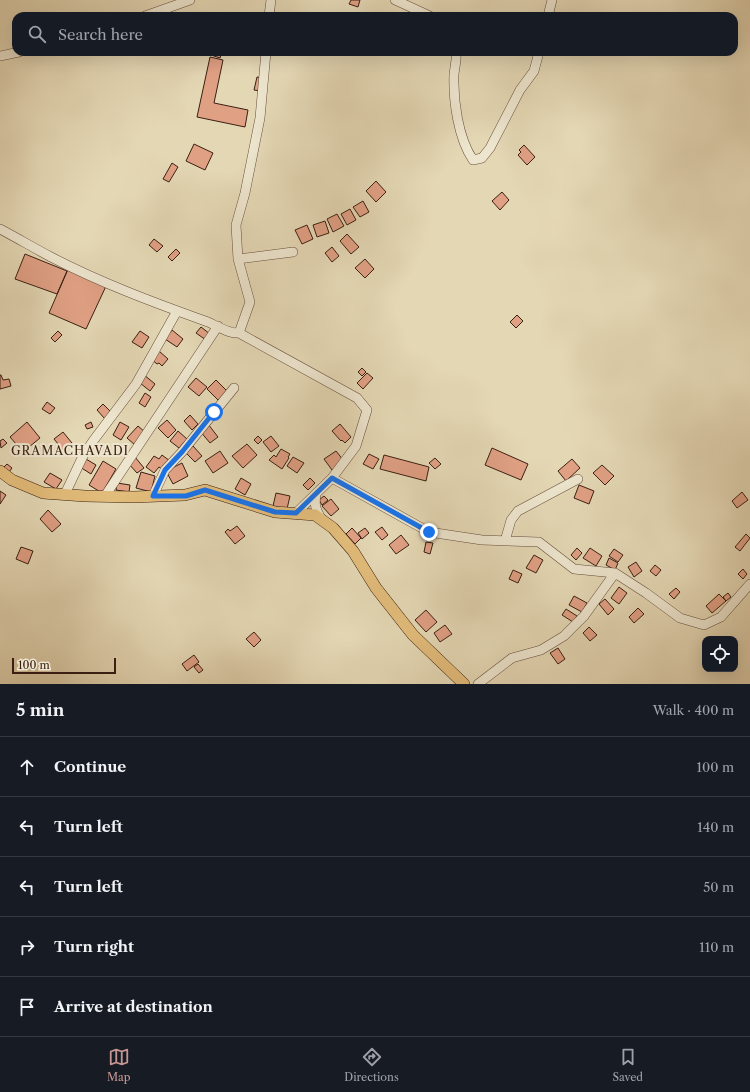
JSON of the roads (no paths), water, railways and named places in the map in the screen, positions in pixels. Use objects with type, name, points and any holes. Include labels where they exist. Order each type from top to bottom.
[{"type":"main road","points":[[0,471],[12,480],[43,493],[105,496],[186,496],[205,490],[275,512],[315,515],[333,528],[353,551],[376,588],[413,635],[464,684]]},
{"type":"street","points":[[156,12],[190,0]]},
{"type":"street","points":[[270,12],[271,0]]},
{"type":"street","points":[[395,0],[421,12]]},
{"type":"street","points":[[549,12],[552,0]]},
{"type":"street","points":[[0,56],[12,53]]},
{"type":"street","points":[[239,333],[250,302],[238,259],[236,225],[245,193],[260,118],[266,56]]},
{"type":"street","points":[[456,56],[454,75],[456,117],[469,154],[473,160],[482,158],[490,148],[520,90],[534,71],[538,56]]},
{"type":"street","points":[[0,229],[51,257],[115,286],[218,326],[234,334],[239,333],[357,398],[367,410],[356,446],[332,478],[296,513]]},
{"type":"street","points":[[238,259],[293,252]]},
{"type":"street","points":[[65,494],[83,456],[136,384],[177,311]]},
{"type":"street","points":[[105,496],[218,326]]},
{"type":"street","points":[[153,496],[165,470],[182,452],[234,388]]},
{"type":"street","points":[[332,478],[429,532],[482,540],[539,542],[574,569],[615,573],[646,593],[680,618],[704,625],[721,617],[750,584]]},
{"type":"street","points":[[505,541],[511,520],[518,511],[578,479]]},
{"type":"street","points":[[316,494],[314,502],[315,508],[322,520]]},
{"type":"street","points":[[478,684],[512,658],[541,650],[564,636],[584,616],[615,573]]},
{"type":"district","name":"GRAMACHAVADI","points":[[70,450]]}]
